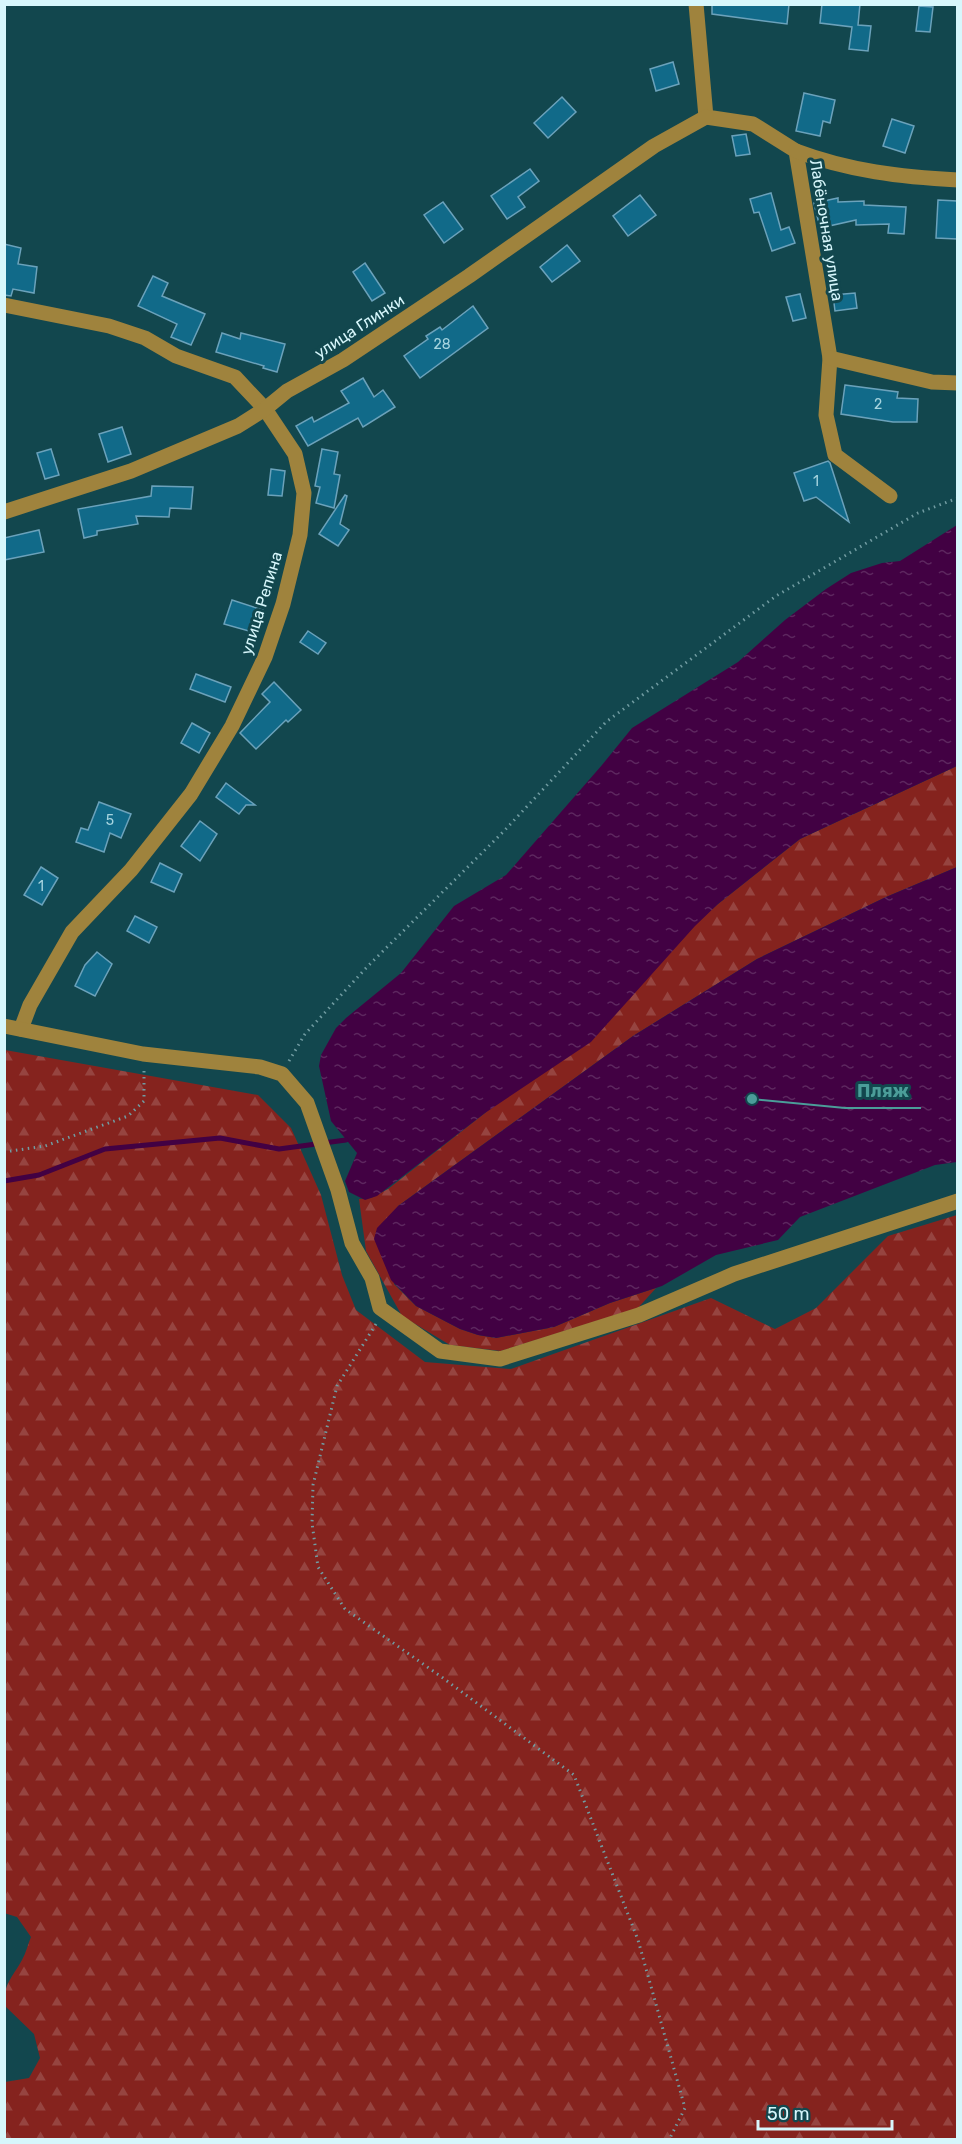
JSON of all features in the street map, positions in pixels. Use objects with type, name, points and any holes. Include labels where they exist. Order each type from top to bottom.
[{"type":"street","points":[[696,4],[706,117]]},
{"type":"street","name":"Лабёночная улица","points":[[706,117],[753,124],[796,151],[830,358],[826,415],[836,455],[890,496]]},
{"type":"street","name":"улица Глинки","points":[[4,512],[131,471],[238,426],[265,409],[287,391],[343,360],[469,276],[654,146],[706,117]]},
{"type":"street","points":[[796,151],[828,164],[906,178],[957,180]]},
{"type":"street","name":"улица Репина","points":[[4,305],[109,326],[145,338],[176,356],[236,377],[265,409],[295,454],[304,492],[300,535],[283,604],[265,657],[232,726],[191,794],[131,870],[72,932],[30,1005],[21,1029]]},
{"type":"street","points":[[830,358],[932,382],[957,383]]},
{"type":"street","points":[[4,1026],[143,1054],[260,1067],[282,1074],[307,1103],[338,1190],[352,1243],[372,1278],[380,1308],[440,1351],[500,1359],[639,1315],[734,1274],[957,1201]]},
{"type":"path","points":[[282,1074],[305,1034],[367,967],[504,831],[606,722],[776,596],[918,513],[957,498]]},
{"type":"path","points":[[4,1152],[45,1146],[128,1116],[144,1101],[143,1054]]},
{"type":"path","points":[[380,1308],[376,1323],[337,1386],[313,1485],[312,1523],[318,1567],[345,1609],[574,1775],[638,1940],[685,2108],[669,2139]]},
{"type":"green space","points":[[957,766],[957,867],[886,897],[757,959],[633,1036],[398,1206],[394,1284],[416,1306],[460,1329],[496,1338],[554,1327],[610,1303],[656,1288],[638,1308],[501,1351],[450,1345],[402,1316],[366,1251],[359,1199],[371,1198],[388,1189],[485,1113],[718,904],[800,839]]},
{"type":"green space","points":[[5,1050],[258,1095],[291,1128],[321,1195],[342,1275],[356,1310],[425,1362],[511,1369],[711,1298],[775,1329],[816,1308],[888,1236],[957,1215],[957,2139],[5,2139],[5,2082],[29,2078],[40,2058],[34,2034],[4,2005],[7,1986],[31,1937],[17,1917],[4,1913]]},
{"type":"water","points":[[957,525],[957,766],[800,839],[718,904],[695,926],[591,1042],[485,1113],[377,1196],[365,1200],[349,1192],[345,1181],[357,1153],[331,1121],[319,1066],[321,1055],[336,1028],[401,973],[454,906],[506,875],[632,728],[738,662],[785,620],[851,573],[882,563],[900,561]]},
{"type":"water","points":[[957,867],[957,1162],[935,1165],[800,1217],[778,1240],[716,1255],[662,1286],[610,1303],[554,1327],[496,1338],[478,1335],[460,1329],[416,1306],[391,1280],[374,1239],[377,1228],[398,1206],[633,1036],[757,959],[886,897]]},
{"type":"building","points":[[712,4],[789,4],[787,24],[712,14]]},
{"type":"building","points":[[822,4],[860,4],[858,25],[871,26],[868,51],[849,49],[852,27],[820,23]]},
{"type":"building","points":[[919,6],[933,7],[930,32],[916,31]]},
{"type":"building","points":[[673,62],[679,84],[656,91],[650,69]]},
{"type":"building","points":[[804,93],[835,100],[830,123],[823,121],[820,136],[796,131]]},
{"type":"building","points":[[562,97],[576,112],[548,138],[534,123]]},
{"type":"building","points":[[892,119],[914,126],[905,153],[883,146]]},
{"type":"building","points":[[746,134],[750,154],[736,156],[732,136]]},
{"type":"building","points":[[530,169],[539,181],[518,197],[525,207],[507,219],[491,196]]},
{"type":"building","points":[[771,193],[781,230],[789,227],[795,243],[772,251],[759,212],[754,213],[750,199]]},
{"type":"building","points":[[640,195],[656,215],[628,236],[613,216]]},
{"type":"building","points":[[838,198],[838,202],[864,201],[864,205],[906,207],[904,234],[888,233],[889,224],[856,225],[856,220],[820,228],[814,203]]},
{"type":"building","points":[[938,200],[957,201],[957,239],[936,238]]},
{"type":"building","points":[[443,202],[463,229],[444,243],[424,215]]},
{"type":"building","points":[[4,244],[21,248],[18,264],[37,267],[34,293],[13,289],[11,296],[4,295]]},
{"type":"building","points":[[567,245],[580,261],[552,282],[540,267]]},
{"type":"building","points":[[365,263],[385,293],[372,301],[353,272]]},
{"type":"building","points":[[153,276],[168,283],[162,296],[205,314],[191,345],[171,337],[177,324],[138,306]]},
{"type":"building","points":[[855,293],[857,308],[835,311],[833,295]]},
{"type":"building","points":[[800,294],[806,318],[793,321],[786,297]]},
{"type":"building","points":[[473,306],[488,328],[420,378],[404,356],[428,339],[426,336],[440,327],[442,330]]},
{"type":"building","points":[[222,333],[240,339],[241,333],[285,344],[277,372],[216,352]]},
{"type":"building","points":[[363,378],[374,397],[383,390],[395,407],[363,427],[358,418],[308,446],[296,426],[312,417],[314,422],[349,403],[341,391]]},
{"type":"building","points":[[845,385],[898,392],[897,398],[918,399],[917,422],[893,422],[841,414]]},
{"type":"building","points":[[122,427],[131,454],[108,462],[99,434]]},
{"type":"building","points":[[51,449],[59,475],[45,479],[37,453]]},
{"type":"building","points":[[322,449],[338,452],[334,474],[340,475],[334,508],[316,503],[320,487],[315,486]]},
{"type":"building","points":[[828,461],[849,522],[816,497],[804,501],[794,473]]},
{"type":"building","points":[[271,469],[285,471],[282,496],[268,495]]},
{"type":"building","points":[[152,486],[193,487],[191,509],[170,508],[169,517],[136,516],[138,524],[97,531],[97,535],[84,538],[78,509],[151,496]]},
{"type":"building","points":[[345,495],[347,496],[340,524],[349,530],[338,546],[319,534]]},
{"type":"building","points":[[39,530],[44,552],[4,560],[4,538]]},
{"type":"building","points":[[232,600],[263,610],[256,633],[224,624]]},
{"type":"building","points":[[308,631],[326,643],[318,654],[300,642]]},
{"type":"building","points":[[196,674],[231,687],[225,702],[190,689]]},
{"type":"building","points":[[274,682],[301,710],[288,722],[286,720],[256,749],[240,733],[270,702],[262,694]]},
{"type":"building","points":[[192,723],[210,733],[199,753],[181,743]]},
{"type":"building","points":[[226,783],[255,805],[246,805],[239,814],[216,797]]},
{"type":"building","points":[[99,802],[131,814],[121,838],[110,833],[104,852],[76,842],[81,828],[88,830]]},
{"type":"building","points":[[200,821],[217,834],[200,861],[181,846]]},
{"type":"building","points":[[160,863],[182,874],[174,892],[151,882]]},
{"type":"building","points":[[41,867],[58,878],[42,905],[24,895]]},
{"type":"building","points":[[135,916],[157,927],[149,943],[127,931]]},
{"type":"building","points":[[97,952],[112,964],[95,996],[75,986],[85,965]]},
{"type":"waterway","points":[[4,1181],[39,1175],[105,1149],[220,1138],[279,1149],[346,1140]]},
{"type":"place","name":"Пляж","points":[[752,1099]]}]
